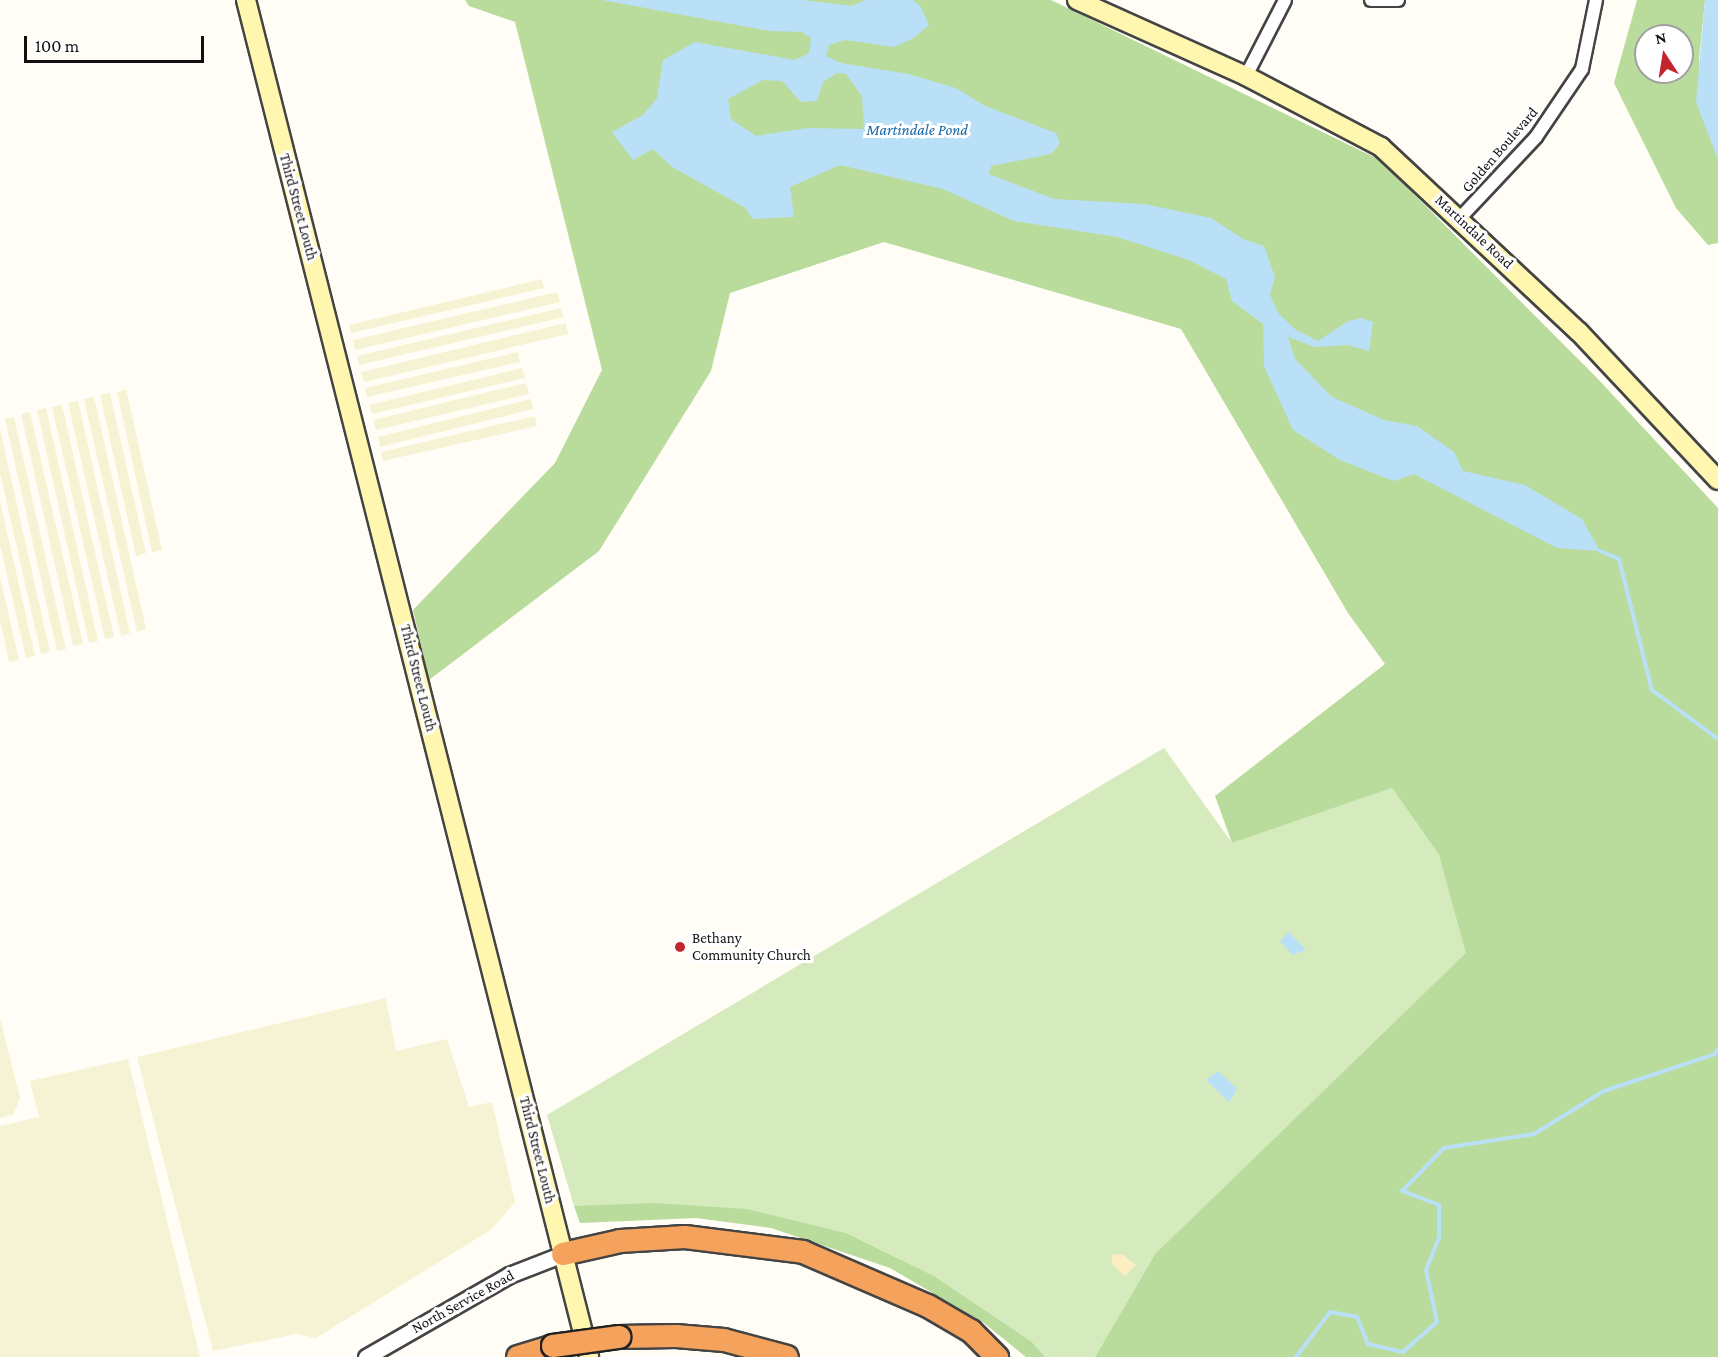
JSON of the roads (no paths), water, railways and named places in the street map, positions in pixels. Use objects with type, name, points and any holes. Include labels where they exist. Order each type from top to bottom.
[{"type":"highway","points":[[563,1254],[620,1240],[685,1237],[803,1252],[928,1306],[971,1331],[997,1357]]},
{"type":"highway","points":[[518,1357],[553,1347],[619,1337],[676,1336],[724,1340],[787,1357]]},
{"type":"main road","name":"Third Street Louth","points":[[246,0],[589,1357]]},
{"type":"main road","name":"Martindale Road","points":[[1077,0],[1246,76],[1381,147],[1460,218],[1579,332],[1718,480]]},
{"type":"street","points":[[1246,76],[1285,0]]},
{"type":"street","points":[[1371,0],[1398,0]]},
{"type":"street","name":"Golden Boulevard","points":[[1460,218],[1536,137],[1582,69],[1596,0]]},
{"type":"street","name":"North Service Road","points":[[366,1357],[509,1275],[563,1254]]},
{"type":"water","name":"Martindale Pond","points":[[602,0],[803,0],[852,6],[865,0],[913,0],[920,6],[929,25],[912,39],[894,47],[845,40],[829,45],[826,56],[841,63],[908,74],[956,88],[985,106],[1056,133],[1060,144],[1051,154],[991,166],[989,174],[1054,199],[1144,204],[1211,218],[1243,239],[1264,246],[1275,277],[1270,295],[1279,314],[1296,330],[1318,341],[1348,321],[1362,318],[1373,322],[1369,351],[1348,345],[1315,347],[1288,337],[1295,359],[1332,397],[1384,420],[1417,426],[1454,452],[1463,471],[1525,485],[1582,519],[1600,551],[1557,548],[1414,474],[1394,481],[1340,460],[1293,430],[1264,366],[1263,324],[1232,301],[1226,279],[1189,260],[1117,237],[1014,221],[943,189],[840,165],[790,187],[794,217],[753,219],[744,207],[672,167],[653,149],[633,160],[612,132],[643,115],[657,98],[663,60],[695,42],[795,60],[809,53],[811,38],[802,32],[770,31]],"holes":[[[837,73],[846,74],[862,96],[864,129],[807,128],[756,136],[731,119],[728,99],[763,80],[782,81],[801,102],[817,101],[823,82]]]},
{"type":"water","points":[[1705,0],[1718,0],[1718,160],[1696,102]]},
{"type":"water","points":[[1289,932],[1306,950],[1292,955],[1280,941]]},
{"type":"water","points":[[1218,1071],[1237,1089],[1229,1102],[1206,1080]]},
{"type":"waterway","points":[[1600,551],[1619,559],[1652,690],[1718,739]]},
{"type":"waterway","points":[[1296,1357],[1330,1312],[1357,1317],[1368,1344],[1403,1352],[1437,1322],[1426,1270],[1439,1238],[1439,1205],[1402,1191],[1444,1148],[1534,1134],[1604,1091],[1715,1054],[1718,1049]]},
{"type":"place","name":"Bethany Community Church","points":[[680,947]]}]
